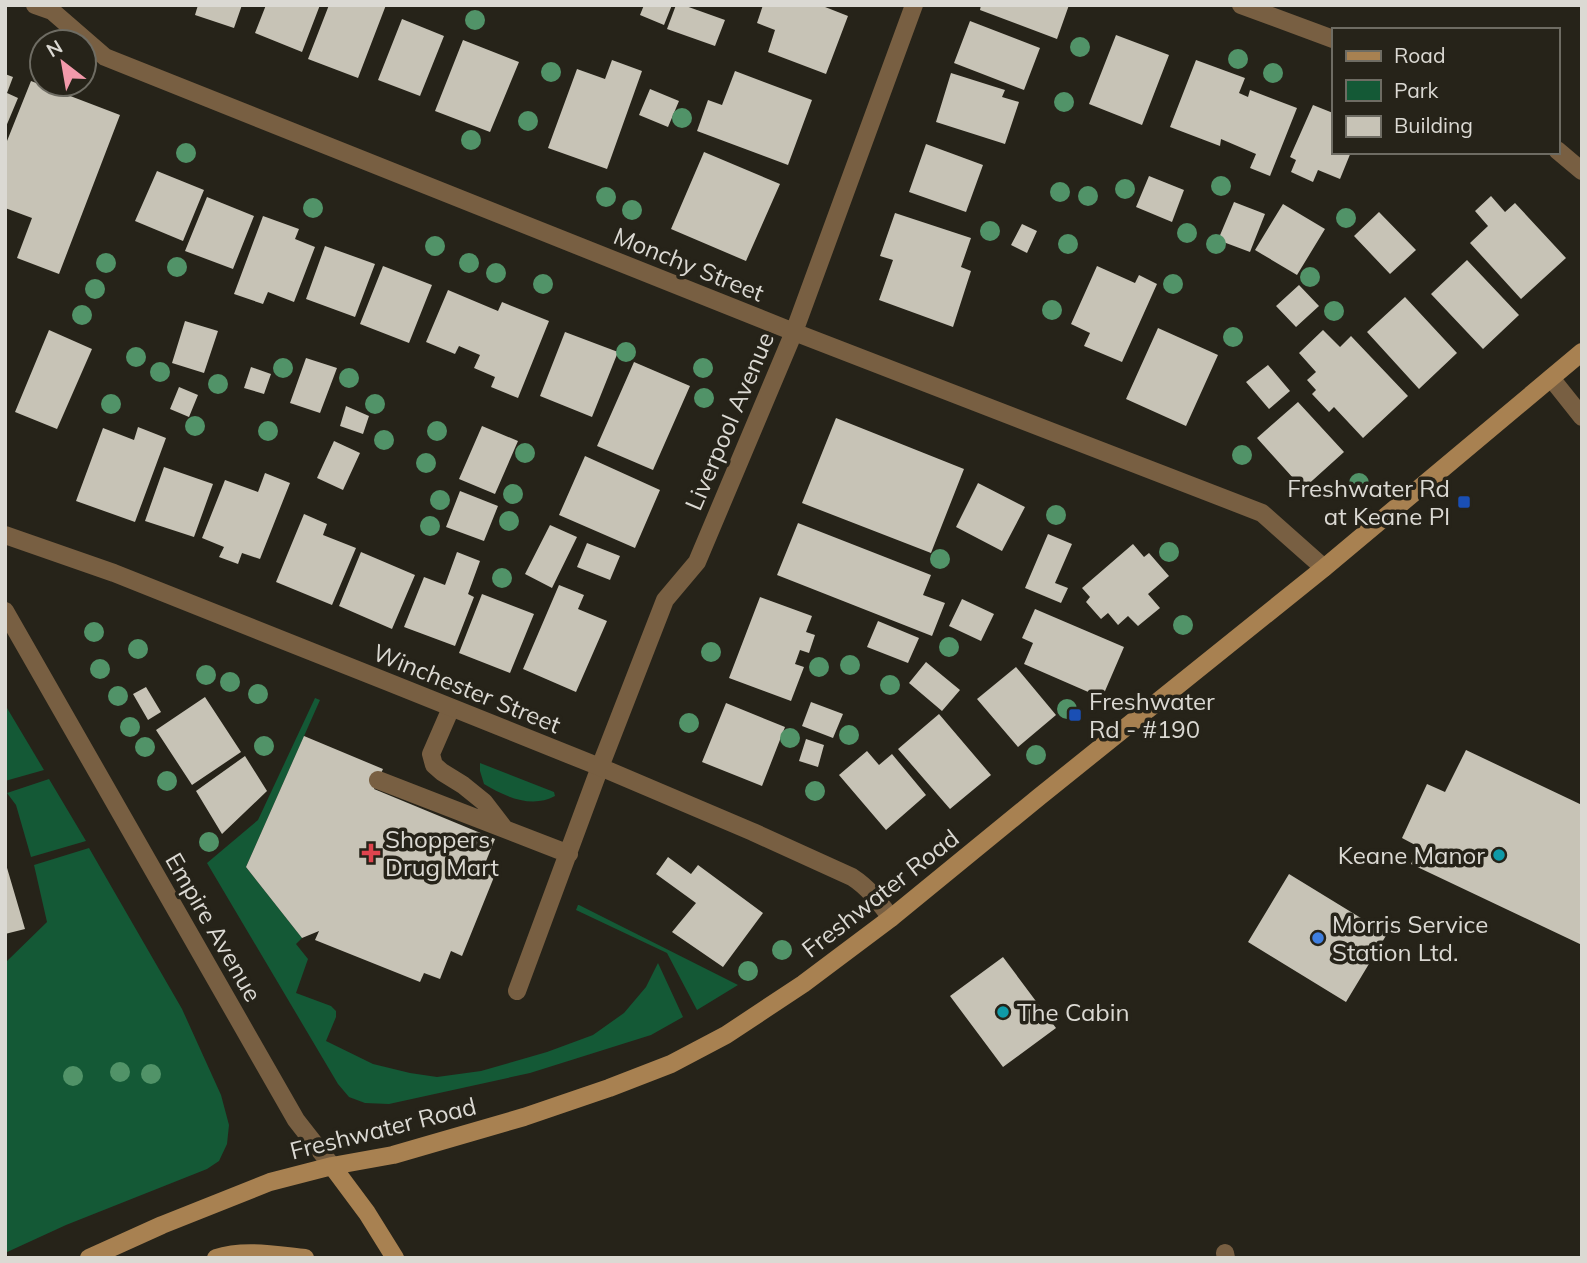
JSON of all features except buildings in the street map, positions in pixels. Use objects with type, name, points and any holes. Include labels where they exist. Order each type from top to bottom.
[{"type":"main road","name":"Freshwater Road","points":[[89,1258],[162,1225],[270,1182],[332,1166],[393,1155],[524,1117],[671,1064],[726,1035],[842,956],[891,918],[1324,568],[1582,352]]},
{"type":"main road","name":"Empire Avenue","points":[[332,1166],[367,1213],[395,1258]]},
{"type":"main road","points":[[216,1258],[230,1253],[305,1258]]},
{"type":"street","name":"Monchy Street","points":[[35,5],[52,12],[105,57],[793,332],[1262,513],[1324,568]]},
{"type":"street","name":"Liverpool Avenue","points":[[517,991],[665,600],[697,562],[793,332],[915,5]]},
{"type":"street","points":[[1241,5],[1332,39]]},
{"type":"street","points":[[1559,152],[1582,171]]},
{"type":"street","points":[[1550,378],[1582,417]]},
{"type":"street","name":"Winchester Street","points":[[5,536],[114,573],[600,767],[753,832],[852,877],[876,897],[891,918]]},
{"type":"street","name":"Empire Avenue","points":[[5,611],[296,1120],[332,1166]]},
{"type":"street","points":[[451,708],[432,754],[434,765],[484,802],[504,828]]},
{"type":"street","points":[[378,779],[569,854]]},
{"type":"green space","points":[[315,698],[320,700],[246,867],[302,938],[296,944],[308,959],[296,993],[331,1006],[336,1011],[326,1041],[373,1064],[410,1073],[437,1077],[481,1071],[547,1052],[593,1035],[624,1013],[646,987],[658,963],[683,1017],[651,1035],[530,1073],[389,1104],[365,1103],[349,1097],[338,1084],[207,863],[258,820]]},
{"type":"green space","points":[[7,708],[44,770],[5,781],[5,709]]},
{"type":"green space","points":[[480,763],[554,792],[555,796],[546,800],[527,801],[500,793],[484,784]]},
{"type":"green space","points":[[49,779],[86,841],[31,857],[16,805],[7,793]]},
{"type":"green space","points":[[89,848],[182,1009],[221,1095],[229,1125],[227,1144],[219,1161],[207,1169],[66,1225],[5,1253],[5,963],[47,922],[34,865]]},
{"type":"green space","points":[[578,905],[738,985],[697,1010],[667,953],[576,910]]},
{"type":"place","name":"Freshwater Rd at Keane Pl","points":[[1464,502]]},
{"type":"place","name":"Freshwater Rd - #190","points":[[1075,715]]},
{"type":"place","name":"Shoppers Drug Mart","points":[[371,853]]},
{"type":"place","name":"Keane Manor","points":[[1499,855]]},
{"type":"place","name":"Morris Service Station Ltd.","points":[[1318,938]]},
{"type":"place","name":"The Cabin","points":[[1003,1012]]}]
